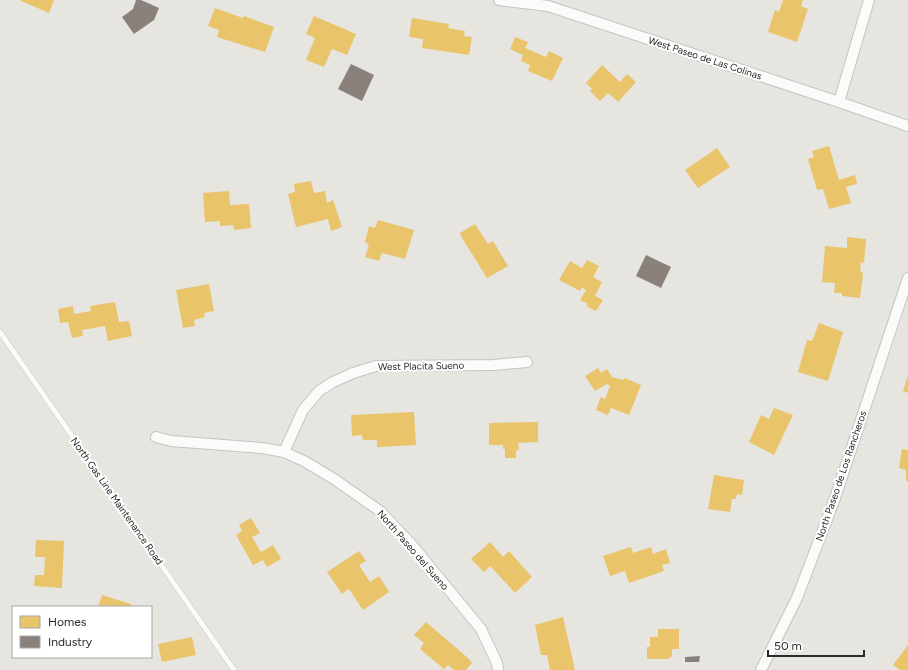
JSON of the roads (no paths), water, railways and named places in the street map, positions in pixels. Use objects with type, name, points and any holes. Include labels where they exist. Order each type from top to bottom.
[{"type":"street","name":"West Paseo de Las Colinas","points":[[499,0],[549,3],[908,126]]},
{"type":"street","points":[[839,102],[869,0]]},
{"type":"street","name":"North Paseo de Los Rancheros","points":[[761,670],[797,598],[834,501],[908,278]]},
{"type":"street","name":"West Placita Sueno","points":[[284,452],[303,410],[319,392],[332,382],[353,373],[376,366],[493,365],[527,362]]},
{"type":"street","name":"North Paseo del Sueno","points":[[156,437],[171,441],[262,448],[284,452],[304,461],[334,479],[380,510],[412,545],[481,629],[497,663],[498,670]]},
{"type":"lane","name":"North Gas Line Maintenance Road","points":[[0,332],[234,670]]}]
